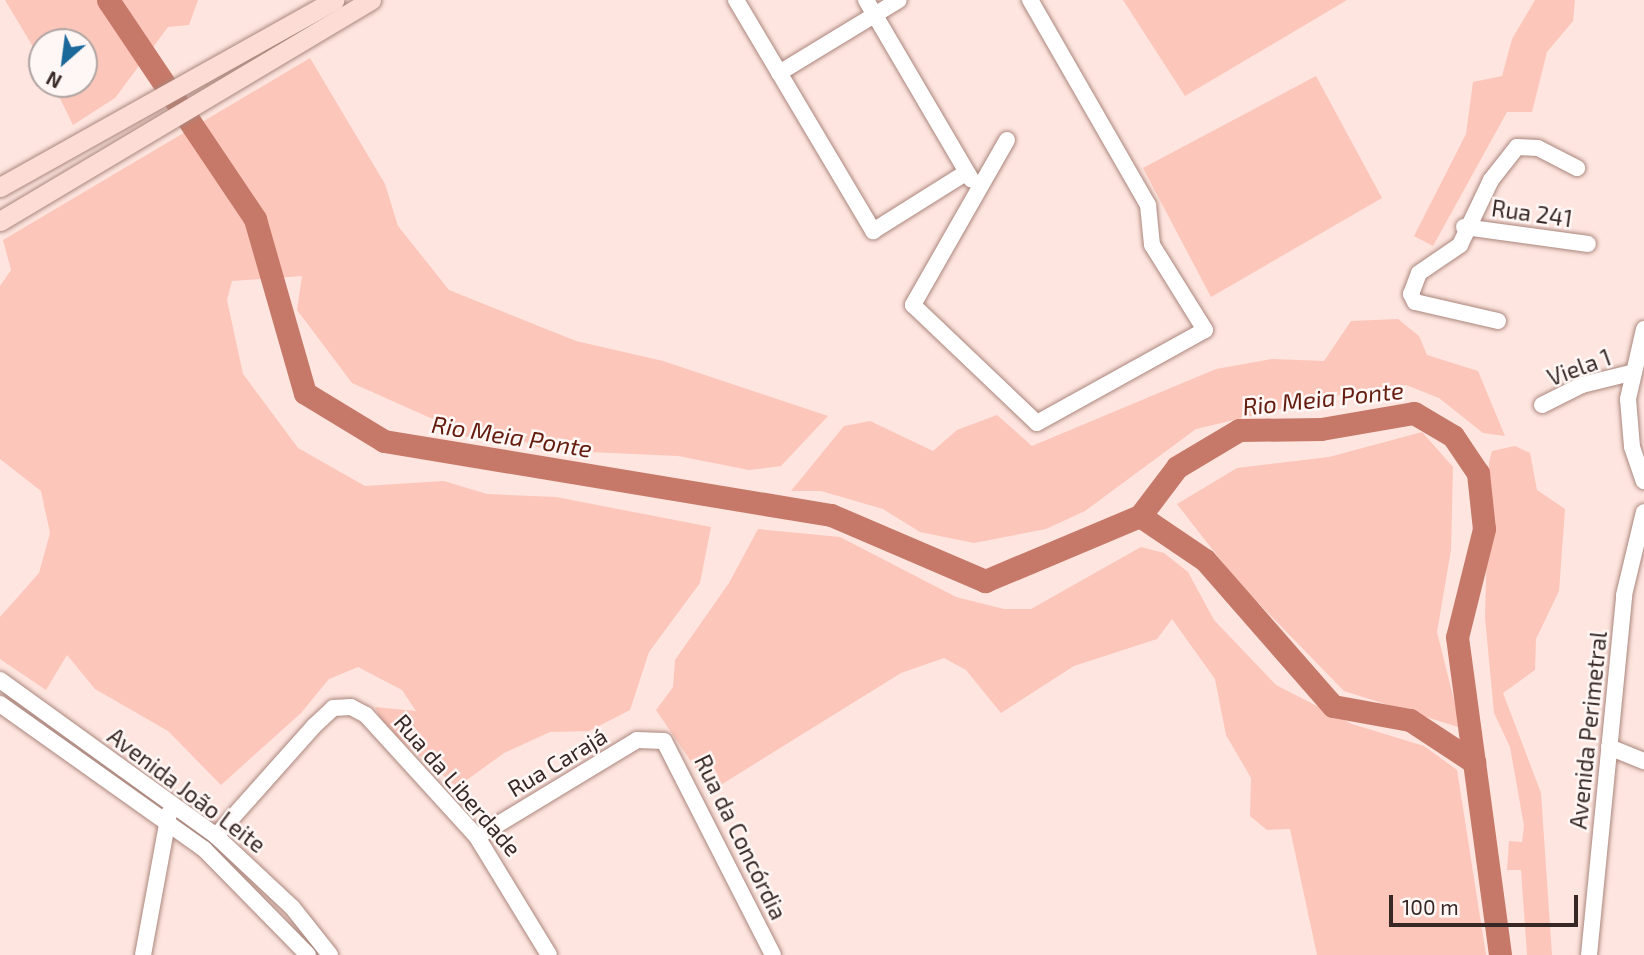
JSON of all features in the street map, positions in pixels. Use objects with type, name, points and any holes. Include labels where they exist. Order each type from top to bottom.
[{"type":"main road","points":[[0,187],[195,80],[310,6],[334,0]]},
{"type":"main road","points":[[0,220],[371,0]]},
{"type":"street","points":[[736,0],[873,231],[964,174]]},
{"type":"street","points":[[866,0],[964,174],[982,186]]},
{"type":"street","points":[[779,73],[899,0]]},
{"type":"street","points":[[1007,140],[913,305],[1037,423],[1205,330],[1152,245],[1148,205],[1030,0]]},
{"type":"street","name":"Rua 241","points":[[1577,168],[1538,148],[1517,147],[1464,227],[1588,244]]},
{"type":"street","points":[[1464,227],[1453,254],[1419,274],[1411,299],[1498,321]]},
{"type":"street","points":[[1644,329],[1631,373],[1632,447],[1644,481]]},
{"type":"street","name":"Viela 1","points":[[1542,405],[1582,385],[1631,373]]},
{"type":"street","name":"Avenida Perimetral","points":[[1589,955],[1624,595],[1644,512]]},
{"type":"street","name":"Avenida João Leite","points":[[0,680],[216,836],[292,907],[330,955]]},
{"type":"street","name":"Avenida João Leite","points":[[0,704],[164,820],[242,882],[308,955]]},
{"type":"street","name":"Rua da Liberdade","points":[[216,836],[333,708],[351,706],[366,715],[477,837],[549,955]]},
{"type":"street","name":"Rua Carajá","points":[[477,837],[637,740],[664,741]]},
{"type":"street","name":"Rua da Concórdia","points":[[664,741],[677,757],[773,955]]},
{"type":"street","points":[[1609,747],[1644,761]]},
{"type":"street","points":[[143,955],[164,820],[175,805]]},
{"type":"shaded area","points":[[5,0],[198,0],[189,25],[168,27],[115,98],[73,125],[60,98],[98,98],[98,28],[28,28],[28,39]]},
{"type":"shaded area","points":[[1123,0],[1347,0],[1185,96]]},
{"type":"shaded area","points":[[1535,0],[1575,0],[1573,21],[1547,52],[1532,112],[1507,112],[1433,246],[1414,236],[1466,134],[1473,82],[1502,76],[1512,39]]},
{"type":"shaded area","points":[[310,58],[385,184],[398,226],[449,290],[576,341],[663,361],[828,416],[781,466],[749,470],[678,456],[545,450],[494,429],[476,437],[441,435],[435,420],[352,383],[297,310],[302,276],[232,281],[227,300],[243,374],[298,448],[365,486],[444,481],[487,494],[556,497],[711,527],[700,583],[649,652],[630,710],[589,731],[550,732],[504,753],[457,787],[384,726],[375,707],[416,711],[402,690],[358,667],[329,679],[301,713],[221,785],[168,731],[95,689],[67,655],[46,690],[0,659],[0,617],[39,573],[50,533],[41,491],[0,459],[0,286],[11,270],[3,240]]},
{"type":"shaded area","points":[[1316,76],[1382,198],[1211,297],[1143,168]]},
{"type":"shaded area","points":[[1398,319],[1419,336],[1427,355],[1478,371],[1505,436],[1483,433],[1439,398],[1406,385],[1364,389],[1196,429],[1085,511],[1046,529],[974,543],[920,532],[883,509],[821,491],[791,491],[844,426],[870,421],[933,451],[957,430],[997,415],[1032,446],[1216,369],[1272,359],[1324,361],[1351,321]]},
{"type":"shaded area","points":[[1422,432],[1453,467],[1451,550],[1437,632],[1461,728],[1344,691],[1237,581],[1177,504],[1237,468],[1329,457]]},
{"type":"shaded area","points":[[1515,446],[1530,453],[1537,490],[1565,509],[1559,591],[1536,639],[1535,670],[1503,693],[1541,793],[1552,955],[1527,955],[1521,870],[1507,870],[1509,841],[1522,842],[1524,826],[1510,747],[1494,713],[1485,618],[1489,462],[1492,451]]},
{"type":"shaded area","points":[[758,529],[840,537],[956,597],[1004,609],[1031,609],[1141,547],[1164,553],[1188,572],[1214,620],[1276,685],[1352,724],[1424,746],[1457,770],[1486,955],[1317,955],[1290,829],[1267,830],[1250,816],[1251,778],[1226,735],[1215,679],[1172,619],[1157,639],[1074,666],[1001,713],[966,670],[944,658],[901,673],[711,791],[656,710],[673,687],[675,660],[729,583]]},
{"type":"waterway","name":"Rio Meia Ponte","points":[[108,0],[255,219],[305,393],[384,441],[831,515],[985,581],[1140,516],[1205,560],[1333,706],[1410,720],[1474,762],[1500,955]]},
{"type":"waterway","name":"Rio Meia Ponte","points":[[1140,516],[1177,467],[1239,430],[1321,429],[1414,413],[1453,436],[1478,473],[1484,529],[1457,637],[1474,762]]}]
